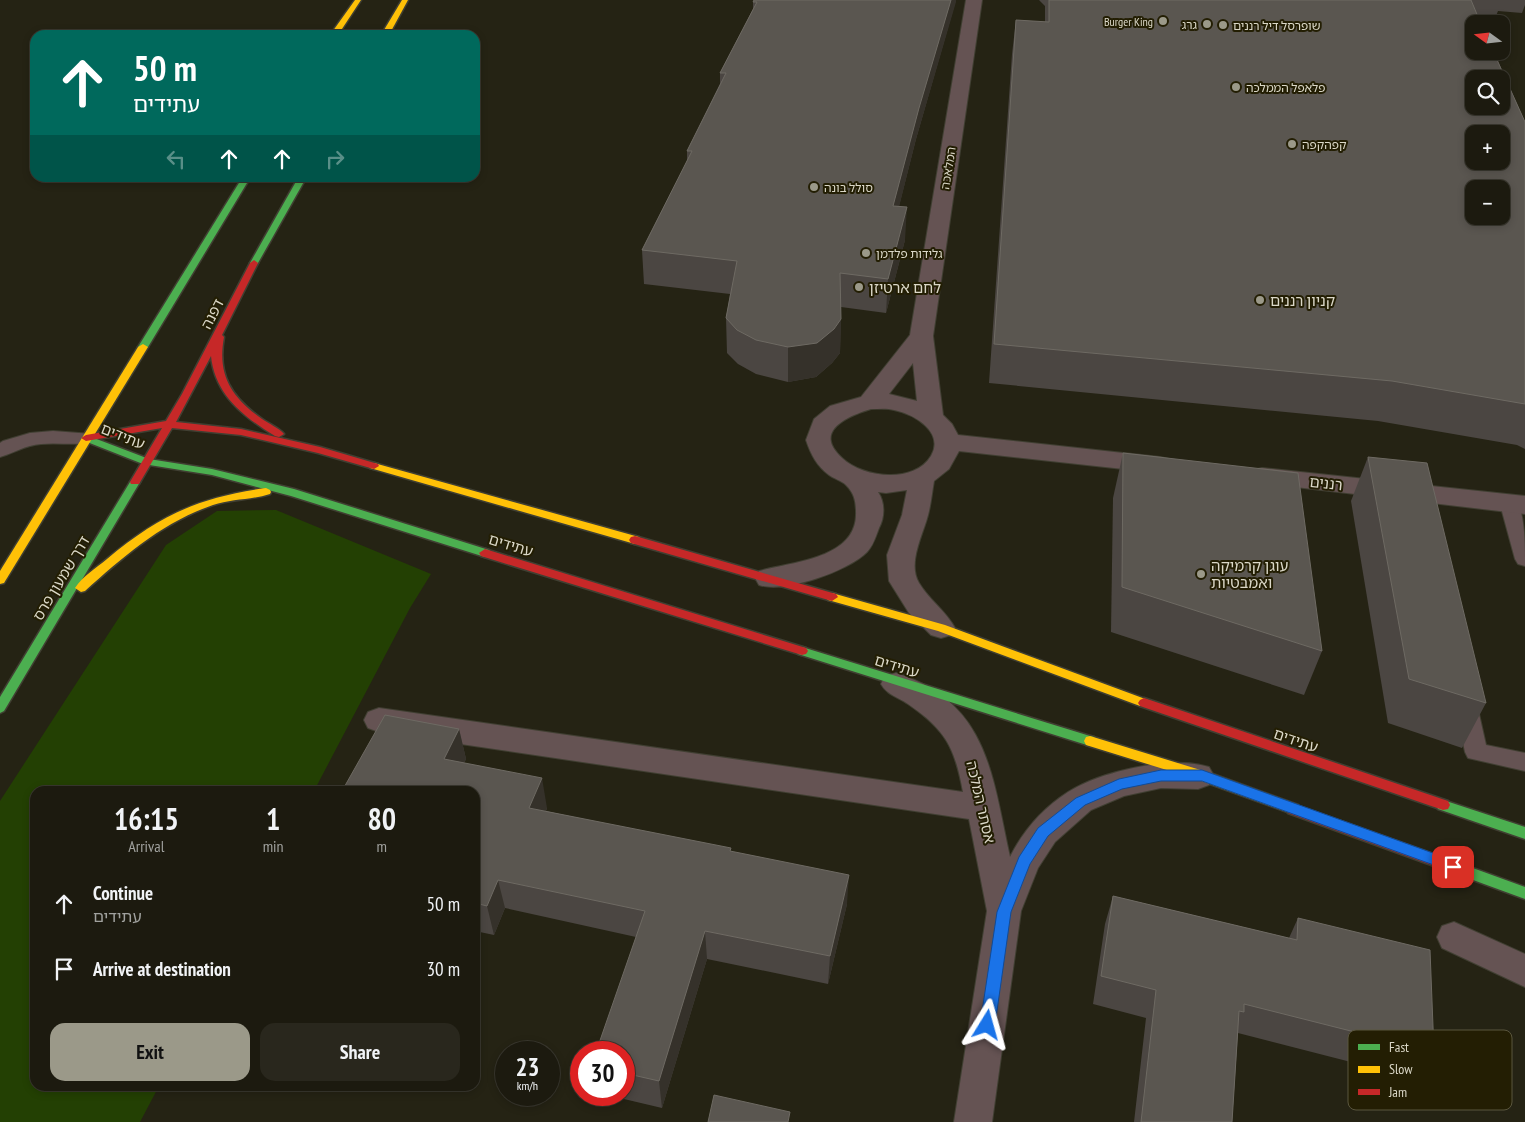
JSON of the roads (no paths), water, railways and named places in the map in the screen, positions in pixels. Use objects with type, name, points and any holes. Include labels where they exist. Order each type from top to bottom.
[{"type":"street","points":[[337,30],[358,0]]},
{"type":"street","points":[[388,30],[405,0]]},
{"type":"street","name":"המלאכה","points":[[931,417],[921,336],[974,0]]},
{"type":"street","points":[[0,580],[244,182]]},
{"type":"street","name":"דפנה","points":[[147,462],[220,332],[264,243],[300,182]]},
{"type":"street","points":[[220,332],[216,359],[232,401],[257,421],[305,447]]},
{"type":"street","name":"המלאכה","points":[[870,402],[921,336]]},
{"type":"street","points":[[870,402],[892,402],[914,408],[931,417],[942,429],[947,442],[945,455],[937,468],[922,477],[906,482],[872,483],[855,479],[828,463],[819,449],[819,433],[823,424],[832,415],[843,409],[870,402]]},
{"type":"street","name":"עתידים","points":[[86,438],[169,424],[241,432],[305,447],[941,628],[1194,722],[1525,833]]},
{"type":"street","name":"עתידים","points":[[86,438],[147,462],[212,472],[294,492],[1202,776],[1525,893]]},
{"type":"street","points":[[947,442],[1180,467]]},
{"type":"street","name":"דרך שמעון פרס","points":[[0,708],[147,462]]},
{"type":"street","name":"רננים","points":[[1239,474],[1419,503],[1518,505]]},
{"type":"street","points":[[922,477],[914,515],[901,555],[903,581],[919,606],[941,628]]},
{"type":"street","points":[[769,578],[808,572],[836,561],[858,545],[870,520],[869,498],[855,479]]},
{"type":"street","points":[[63,605],[92,578],[147,534],[192,506],[225,496],[249,492],[294,492]]},
{"type":"street","name":"אסתר המלכה","points":[[880,676],[916,694],[938,709],[961,734],[974,765],[1004,912]]},
{"type":"street","points":[[379,720],[984,808]]},
{"type":"street","name":"אסתר המלכה","points":[[973,1122],[1004,912],[1024,862],[1043,832],[1080,802],[1119,784],[1161,775],[1202,776]]},
{"type":"street","points":[[1454,937],[1525,971]]},
{"type":"lane","points":[[0,451],[8,446],[37,438],[86,438]]},
{"type":"lane","points":[[1518,505],[1525,559]]},
{"type":"lane","points":[[1461,685],[1476,752],[1525,762]]},
{"type":"place","name":"Burger King","points":[[1163,21]]},
{"type":"place","name":"גרג","points":[[1207,24]]},
{"type":"place","name":"שופרסל דיל רננים","points":[[1223,25]]},
{"type":"place","name":"פלאפל הממלכה","points":[[1236,87]]},
{"type":"place","name":"קפהקפה","points":[[1292,144]]},
{"type":"place","name":"סולל בונה","points":[[814,187]]},
{"type":"place","name":"גלידות פלדמן","points":[[866,253]]},
{"type":"place","name":"לחם ארטיזן","points":[[859,287]]},
{"type":"place","name":"קניון רננים","points":[[1260,300]]},
{"type":"place","name":"עוגן קרמיקה ואמבטיות","points":[[1201,574]]}]
